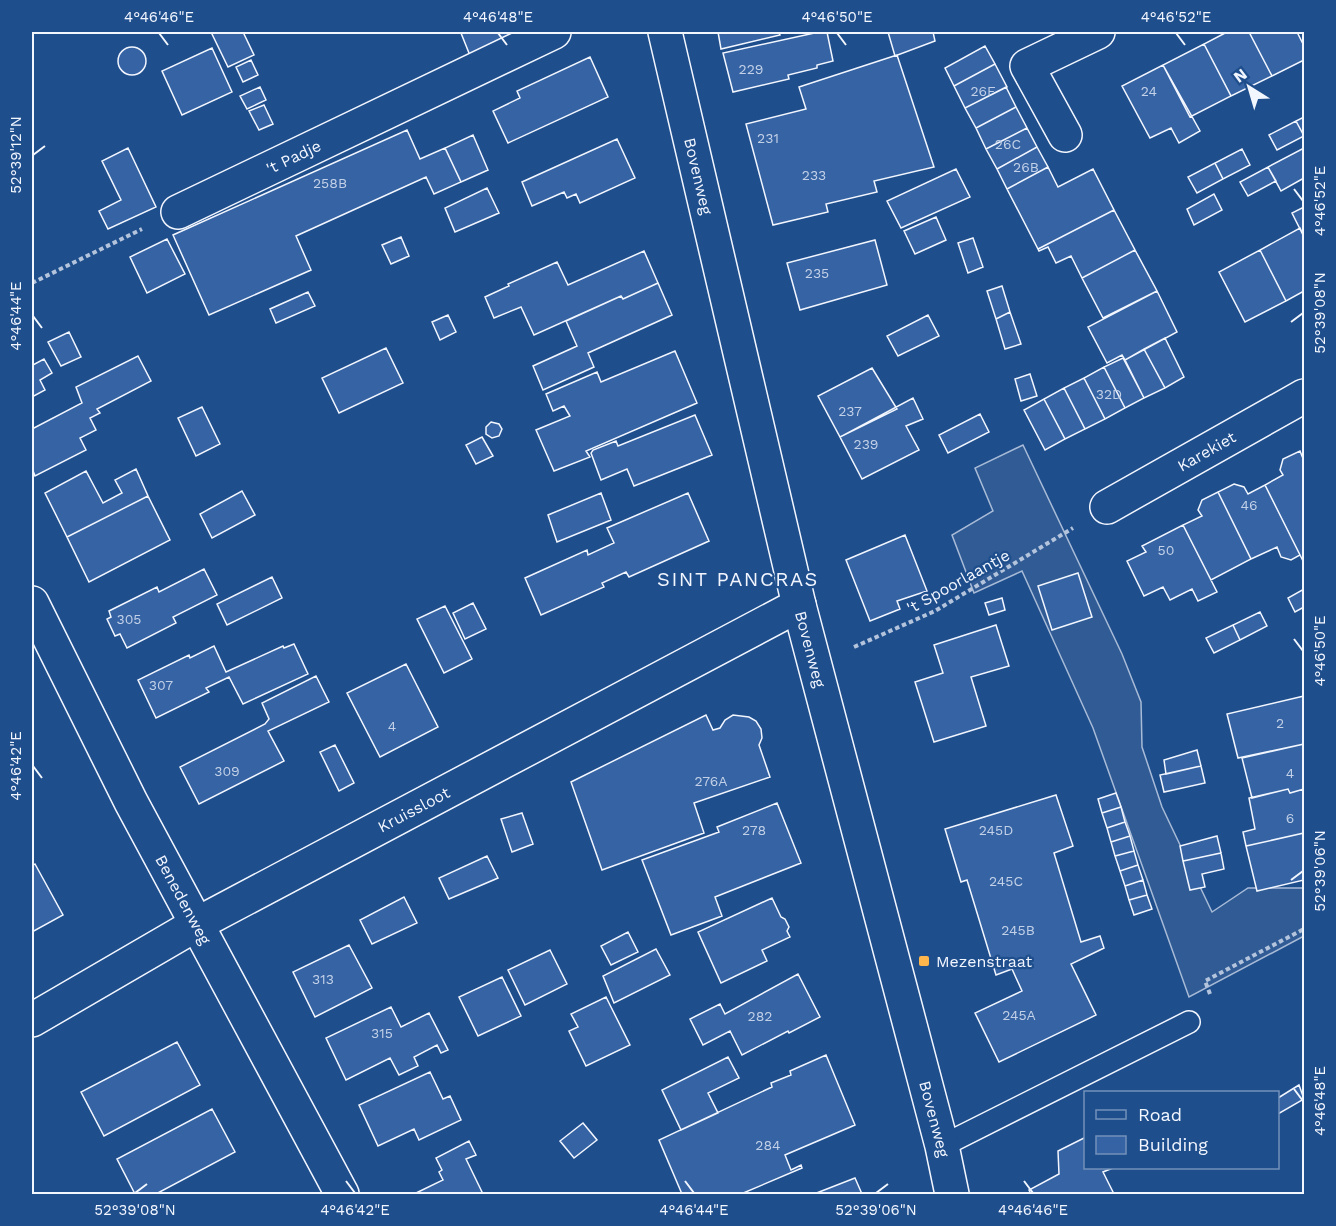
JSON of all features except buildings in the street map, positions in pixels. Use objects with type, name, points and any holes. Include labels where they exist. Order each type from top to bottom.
[{"type":"street","name":"'t Padje","points":[[178,212],[554,32]]},
{"type":"street","name":"Bovenweg","points":[[665,32],[799,605],[942,1146],[952,1194]]},
{"type":"street","points":[[1065,135],[1027,66],[1098,32]]},
{"type":"street","name":"Karekiet","points":[[1107,507],[1305,396]]},
{"type":"street","name":"Benedenweg","points":[[32,603],[131,802],[342,1194]]},
{"type":"street","name":"Kruissloot","points":[[32,1020],[196,924],[799,605]]},
{"type":"lane","points":[[942,1146],[1189,1022]]},
{"type":"path","points":[[32,283],[178,212]]},
{"type":"path","name":"'t Spoorlaantje","points":[[816,664],[935,611],[1107,507]]},
{"type":"path","points":[[1189,1022],[1200,1015],[1209,1001],[1210,991],[1205,981],[1305,929]]},
{"type":"shaded area","points":[[1023,445],[1122,654],[1141,702],[1142,747],[1162,807],[1212,912],[1248,888],[1304,888],[1304,936],[1189,997],[1093,728],[1022,571],[974,593],[952,535],[993,511],[975,468]]},
{"type":"place","name":"Mezenstraat","points":[[924,961]]},
{"type":"district","name":"SINT PANCRAS","points":[[738,579]]}]
